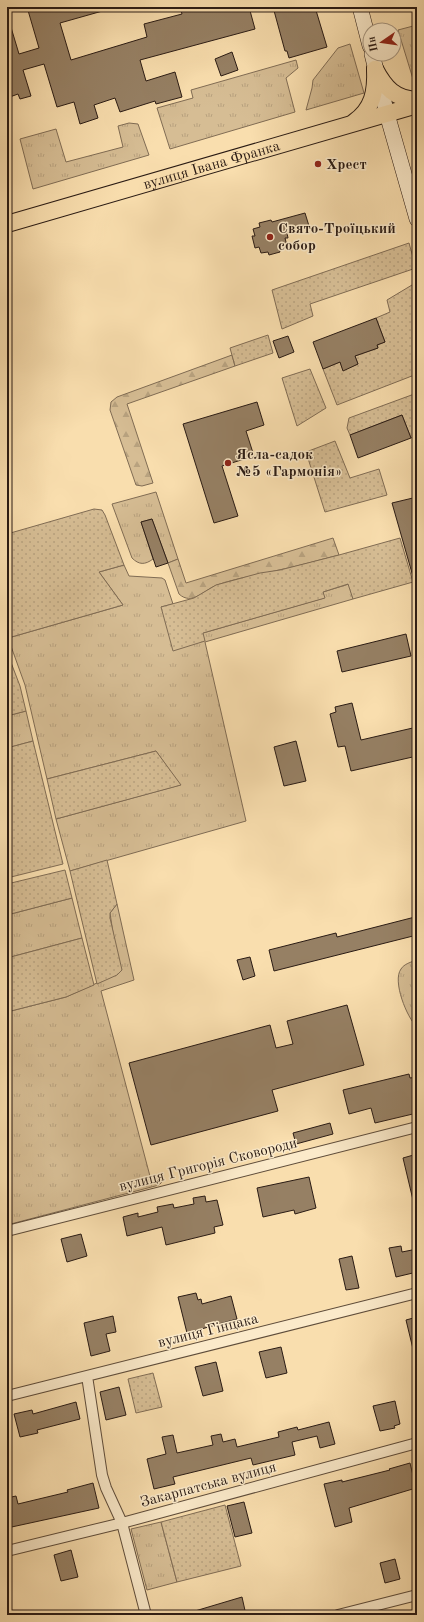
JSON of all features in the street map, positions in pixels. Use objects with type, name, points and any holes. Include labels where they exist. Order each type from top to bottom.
[{"type":"main road","points":[[360,7],[364,22]]},
{"type":"main road","points":[[374,62],[382,82],[394,94],[402,98],[417,100]]},
{"type":"main road","points":[[374,62],[417,219]]},
{"type":"main road","points":[[348,126],[363,115],[369,108],[375,92],[374,62]]},
{"type":"main road","name":"вулиця Івана Франка","points":[[7,224],[417,105]]},
{"type":"street","name":"вулиця Григорія Сковороди","points":[[7,1231],[417,1127]]},
{"type":"street","name":"вулиця Гінцака","points":[[7,1396],[417,1293]]},
{"type":"street","points":[[87,1376],[102,1475],[106,1488],[122,1523],[146,1615]]},
{"type":"street","name":"Закарпатська вулиця","points":[[7,1551],[122,1523],[417,1443]]},
{"type":"street","points":[[338,1615],[417,1595]]},
{"type":"green space","points":[[417,25],[417,78],[413,79],[402,43],[402,29]]},
{"type":"green space","points":[[350,44],[364,93],[306,110],[313,80],[338,48]]},
{"type":"green space","points":[[296,60],[298,68],[286,78],[295,112],[170,149],[157,108],[193,98],[191,90]]},
{"type":"green space","points":[[129,123],[138,124],[149,155],[33,189],[20,139],[56,129],[66,162],[123,147],[118,126]]},
{"type":"green space","points":[[409,243],[416,268],[310,304],[313,316],[282,329],[272,290]]},
{"type":"green space","points":[[417,282],[417,374],[337,405],[323,369],[340,362],[343,370],[358,364],[355,356],[378,348],[377,345],[385,342],[376,318],[390,312],[387,300]]},
{"type":"green space","points":[[268,335],[273,353],[235,366],[230,348]]},
{"type":"green space","points":[[232,355],[235,366],[127,404],[153,483],[142,486],[136,485],[110,410],[111,402],[117,397]]},
{"type":"green space","points":[[310,369],[326,408],[297,426],[282,378]]},
{"type":"green space","points":[[417,393],[417,435],[411,438],[402,415],[350,435],[347,428],[349,418]]},
{"type":"green space","points":[[335,441],[350,478],[379,469],[387,495],[325,512],[306,452]]},
{"type":"green space","points":[[156,492],[178,559],[168,563],[152,519],[141,522],[153,559],[145,563],[140,563],[132,558],[112,504]]},
{"type":"green space","points":[[94,509],[102,510],[105,515],[124,565],[99,572],[123,605],[8,638],[7,534]]},
{"type":"green space","points":[[333,538],[339,555],[294,567],[240,578],[212,587],[193,598],[184,597],[179,594],[168,563],[178,559],[186,583]]},
{"type":"green space","points":[[400,538],[413,582],[353,599],[348,584],[323,592],[325,598],[203,633],[205,641],[173,651],[161,607],[194,598],[216,585],[260,573],[280,570],[339,555]]},
{"type":"green space","points":[[124,565],[129,576],[162,578],[165,580],[173,604],[161,607],[203,633],[324,598],[323,592],[349,584],[353,599],[205,642],[246,821],[70,871],[56,819],[180,785],[156,751],[47,779],[25,685],[8,638],[123,605],[99,572]]},
{"type":"green space","points":[[7,652],[20,686],[26,711],[7,716]]},
{"type":"green space","points":[[26,711],[33,741],[7,748],[7,716]]},
{"type":"green space","points":[[33,741],[63,864],[7,878],[7,748]]},
{"type":"green space","points":[[156,751],[181,785],[56,819],[47,779]]},
{"type":"green space","points":[[107,860],[117,904],[110,913],[110,918],[122,970],[117,975],[97,984],[70,871]]},
{"type":"green space","points":[[65,870],[72,898],[7,915],[7,884]]},
{"type":"green space","points":[[72,898],[82,938],[7,958],[7,915]]},
{"type":"green space","points":[[117,904],[134,980],[101,991],[151,1180],[162,1178],[163,1181],[159,1185],[7,1225],[7,1012],[66,997],[119,973],[110,913]]},
{"type":"green space","points":[[82,938],[94,985],[66,997],[7,1012],[7,958]]},
{"type":"green space","points":[[417,960],[417,1027],[405,1008],[398,982],[402,967]]},
{"type":"green space","points":[[153,1373],[162,1407],[136,1413],[128,1379]]},
{"type":"green space","points":[[225,1505],[241,1566],[177,1582],[161,1522]]},
{"type":"green space","points":[[161,1522],[177,1582],[147,1590],[131,1529]]},
{"type":"building","points":[[27,7],[105,7],[106,10],[60,23],[71,60],[147,37],[144,24],[182,14],[180,7],[249,7],[255,29],[140,60],[146,81],[175,72],[182,97],[156,104],[155,101],[120,112],[115,98],[94,105],[98,118],[80,124],[74,102],[57,107],[44,64],[23,70],[31,96],[20,99],[18,94],[7,98],[7,25],[10,24],[19,54],[39,48]]},
{"type":"building","points":[[273,7],[315,7],[327,47],[289,58],[287,51],[285,51]]},
{"type":"building","points":[[232,52],[238,70],[221,76],[215,59]]},
{"type":"building","name":"Свято-Троїцький собор","points":[[305,213],[309,226],[287,233],[288,238],[285,238],[287,246],[279,248],[280,252],[269,255],[268,252],[261,253],[259,247],[255,248],[252,236],[255,236],[253,229],[260,227],[259,223],[271,220],[272,222]]},
{"type":"building","points":[[376,318],[385,342],[377,345],[378,348],[355,356],[358,364],[343,371],[340,362],[323,369],[313,342]]},
{"type":"building","points":[[288,336],[294,352],[279,358],[273,341]]},
{"type":"building","points":[[257,402],[264,425],[246,431],[254,456],[222,466],[238,516],[214,523],[183,424]]},
{"type":"building","points":[[402,415],[411,438],[358,458],[350,435]]},
{"type":"building","points":[[417,497],[417,580],[414,580],[392,503]]},
{"type":"building","points":[[152,519],[168,563],[156,567],[141,522]]},
{"type":"building","points":[[406,634],[411,656],[342,672],[337,651]]},
{"type":"building","points":[[352,703],[361,740],[417,727],[417,756],[351,771],[345,746],[338,747],[330,714],[336,712],[335,707]]},
{"type":"building","points":[[296,741],[306,781],[284,786],[274,747]]},
{"type":"building","points":[[415,917],[417,935],[274,971],[269,950],[336,933],[337,937]]},
{"type":"building","points":[[250,957],[255,976],[243,980],[237,960]]},
{"type":"building","points":[[347,1005],[364,1065],[272,1090],[278,1111],[151,1145],[129,1063],[270,1025],[276,1048],[293,1044],[287,1021]]},
{"type":"building","points":[[409,1074],[410,1078],[417,1077],[417,1113],[375,1123],[371,1108],[349,1114],[343,1090]]},
{"type":"building","points":[[330,1123],[333,1134],[296,1144],[293,1133]]},
{"type":"building","points":[[417,1154],[417,1200],[413,1200],[403,1158]]},
{"type":"building","points":[[309,1177],[316,1208],[295,1214],[294,1210],[263,1217],[257,1188]]},
{"type":"building","points":[[205,1196],[206,1202],[217,1200],[223,1225],[214,1227],[215,1233],[166,1245],[162,1227],[127,1236],[123,1217],[138,1213],[138,1217],[158,1212],[157,1207],[173,1204],[174,1208],[194,1204],[193,1198]]},
{"type":"building","points":[[81,1234],[87,1256],[67,1262],[61,1239]]},
{"type":"building","points":[[401,1246],[402,1252],[417,1249],[417,1272],[396,1277],[389,1248]]},
{"type":"building","points":[[352,1256],[359,1288],[346,1290],[339,1259]]},
{"type":"building","points":[[196,1293],[198,1300],[201,1299],[202,1304],[231,1296],[237,1319],[187,1333],[178,1297]]},
{"type":"building","points":[[113,1316],[116,1332],[106,1334],[110,1351],[91,1356],[84,1323]]},
{"type":"building","points":[[417,1317],[417,1349],[413,1349],[406,1320]]},
{"type":"building","points":[[281,1347],[287,1373],[266,1378],[259,1352]]},
{"type":"building","points":[[216,1362],[223,1391],[203,1396],[195,1367]]},
{"type":"building","points":[[119,1387],[126,1415],[106,1420],[100,1392]]},
{"type":"building","points":[[395,1401],[400,1424],[394,1426],[395,1428],[380,1431],[373,1406]]},
{"type":"building","points":[[76,1402],[80,1419],[37,1430],[38,1433],[20,1437],[14,1414],[32,1410],[33,1414]]},
{"type":"building","points":[[329,1422],[335,1444],[320,1448],[317,1436],[292,1442],[295,1455],[253,1465],[251,1458],[173,1477],[175,1484],[154,1489],[147,1459],[166,1454],[162,1437],[173,1435],[177,1453],[213,1445],[211,1436],[221,1434],[223,1442],[235,1439],[237,1447],[279,1437],[278,1432],[297,1427],[298,1430]]},
{"type":"building","points":[[410,1463],[416,1488],[349,1508],[352,1522],[335,1527],[324,1484],[342,1480],[342,1482],[390,1470],[389,1469]]},
{"type":"building","points":[[93,1483],[99,1508],[7,1528],[7,1498],[16,1496],[18,1504],[68,1492],[67,1490]]},
{"type":"building","points":[[244,1502],[252,1533],[235,1537],[227,1506]]},
{"type":"building","points":[[71,1550],[78,1577],[61,1581],[54,1555]]},
{"type":"building","points":[[395,1559],[400,1579],[385,1583],[380,1563]]},
{"type":"building","points":[[242,1597],[246,1615],[195,1615],[195,1611]]},
{"type":"place","name":"Хрест","points":[[318,164]]},
{"type":"place","name":"Свято-Троїцький собор","points":[[270,237]]},
{"type":"place","name":"Ясла-садок №5 «Гармонія»","points":[[228,463]]}]
